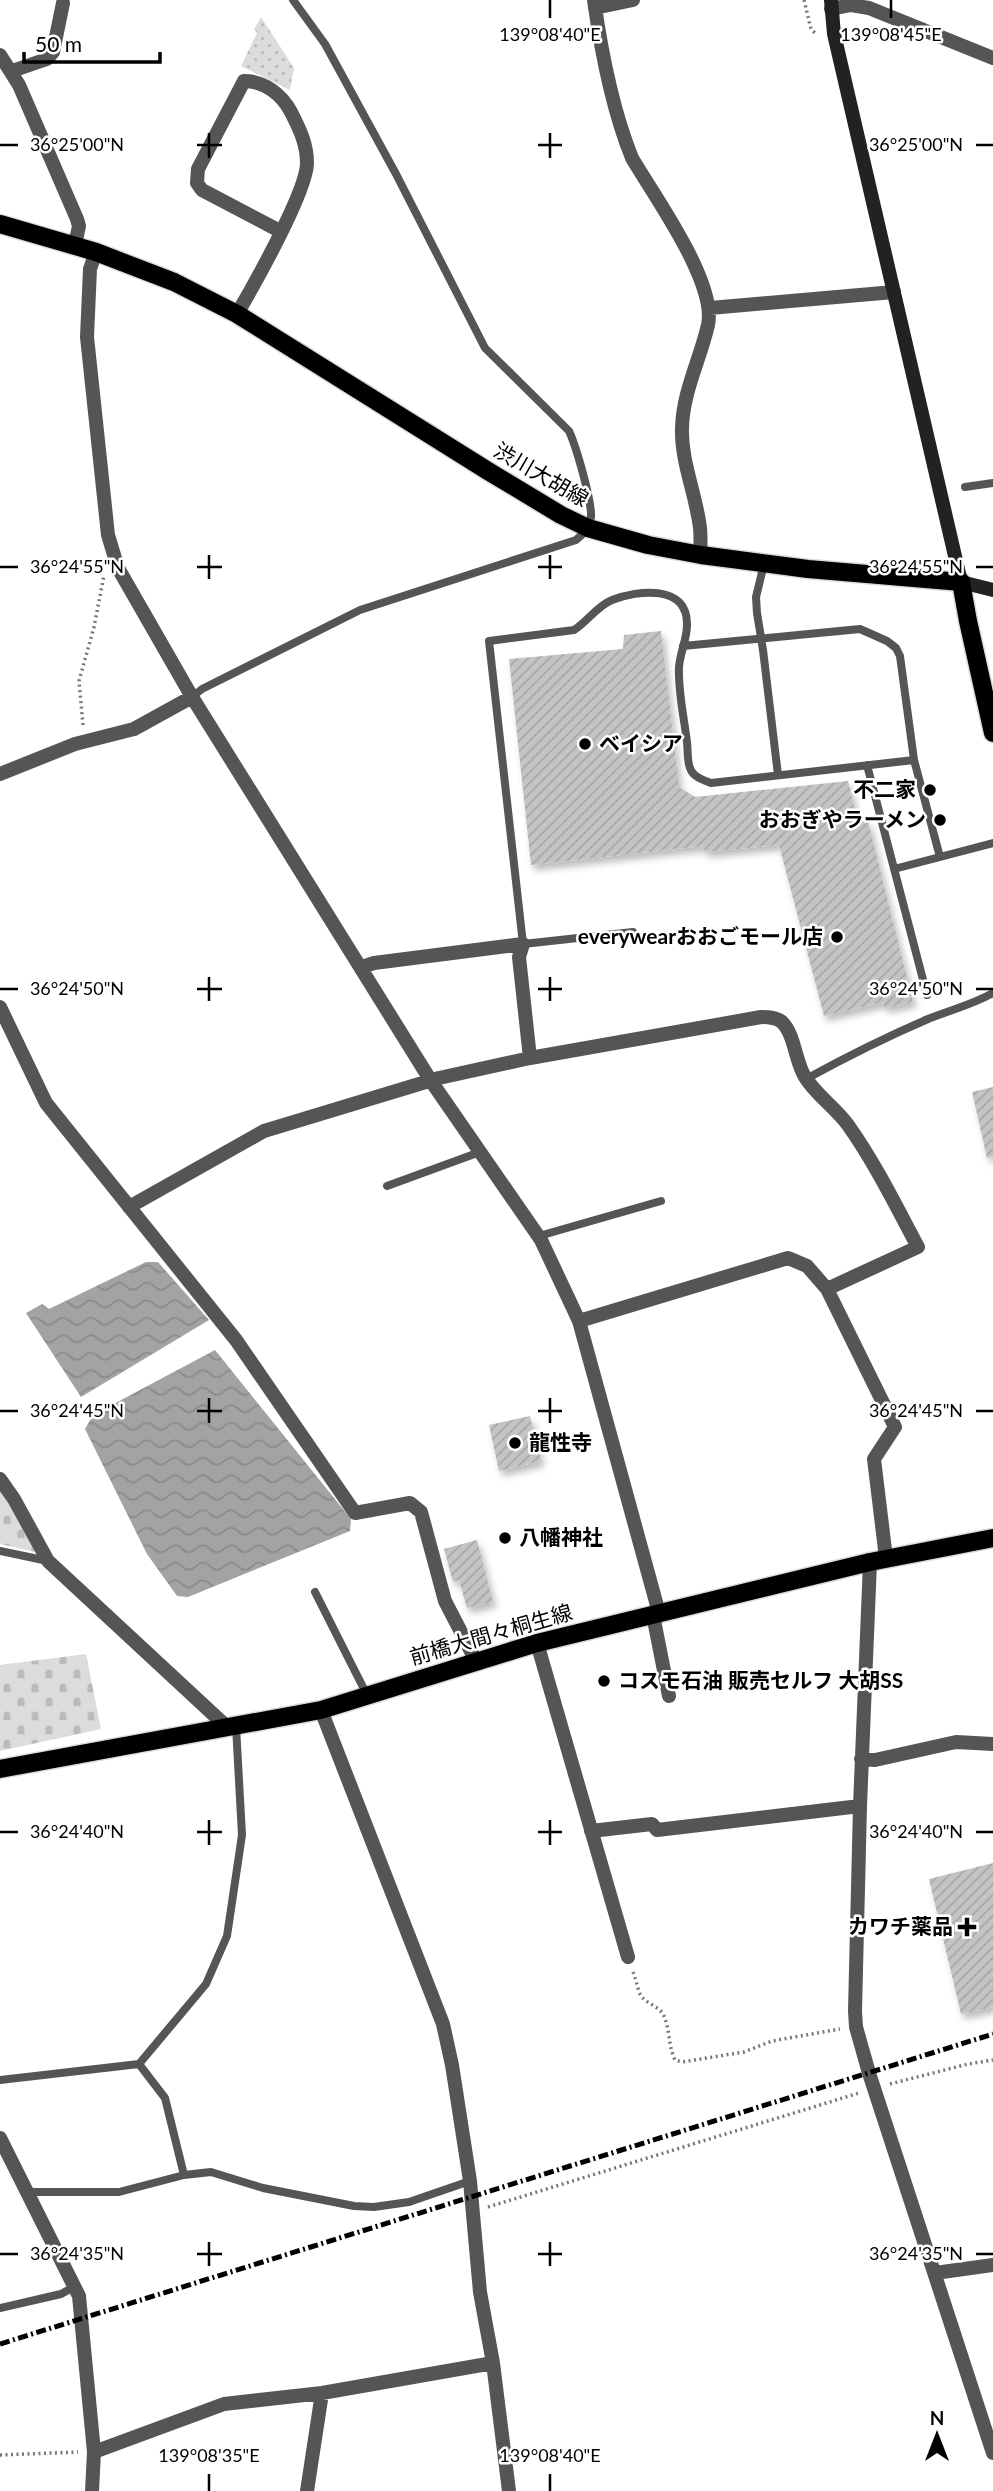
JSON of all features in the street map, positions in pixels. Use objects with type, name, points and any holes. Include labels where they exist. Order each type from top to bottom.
[{"type":"main road","name":"渋川大胡線","points":[[0,224],[75,244],[174,282],[237,314],[519,490],[588,528],[648,545],[701,555],[961,582]]},
{"type":"main road","points":[[961,582],[993,733]]},
{"type":"main road","name":"前橋大間々桐生線","points":[[0,1769],[321,1710],[537,1643],[878,1560],[993,1538]]},
{"type":"street","points":[[633,0],[595,4],[618,119],[632,158],[697,268],[710,308],[708,325],[687,388],[682,430],[683,449],[700,527],[701,555]]},
{"type":"street","points":[[12,71],[47,59],[53,52],[63,3]]},
{"type":"street","points":[[993,58],[869,8],[851,3],[831,5],[834,34],[961,582],[993,590]]},
{"type":"street","points":[[0,55],[12,71],[77,219],[79,226],[75,244]]},
{"type":"street","points":[[237,314],[280,230],[305,174],[307,163],[304,139],[284,99],[253,80],[244,80],[198,169],[197,183],[202,190],[280,230]]},
{"type":"street","points":[[96,252],[90,269],[87,337],[107,536],[122,578],[192,697],[431,1081],[539,1236],[579,1321],[656,1614],[668,1696]]},
{"type":"street","points":[[710,308],[894,292]]},
{"type":"street","points":[[0,774],[87,741],[134,729],[192,697]]},
{"type":"street","points":[[362,967],[374,963],[523,944],[519,957],[530,1058]]},
{"type":"street","points":[[0,1007],[46,1103],[236,1340],[355,1513],[410,1503],[421,1512],[445,1601],[476,1661]]},
{"type":"street","points":[[129,1207],[264,1131],[439,1078],[530,1058],[761,1017],[775,1018],[787,1030],[806,1079],[837,1110],[866,1151],[918,1247],[827,1289]]},
{"type":"street","points":[[579,1321],[788,1258],[807,1266],[827,1289],[895,1427],[873,1459],[878,1560],[862,1759],[856,2027],[993,2453]]},
{"type":"street","points":[[0,1479],[48,1561],[232,1726]]},
{"type":"street","points":[[537,1643],[628,1957]]},
{"type":"street","points":[[321,1710],[443,2024],[470,2181],[480,2292],[493,2363],[509,2491]]},
{"type":"street","points":[[862,1759],[876,1760],[956,1742],[993,1744]]},
{"type":"street","points":[[591,1831],[652,1824],[657,1830],[860,1807]]},
{"type":"street","points":[[0,2138],[79,2296],[94,2452],[92,2491]]},
{"type":"street","points":[[935,2273],[993,2265]]},
{"type":"street","points":[[94,2452],[224,2404],[322,2393],[493,2363]]},
{"type":"street","points":[[307,2491],[322,2393]]},
{"type":"lane","points":[[192,697],[202,689],[360,610],[576,540],[588,528],[591,515],[575,443],[569,431],[485,348],[396,174],[325,44],[293,0]]},
{"type":"lane","points":[[965,487],[993,483]]},
{"type":"lane","points":[[764,563],[757,597],[778,775]]},
{"type":"lane","points":[[633,932],[523,944],[489,641],[574,629],[609,601],[660,593],[670,594],[679,600],[684,608],[687,625],[679,664],[679,680],[690,769],[701,780],[711,783],[914,760]]},
{"type":"lane","points":[[683,646],[860,629],[896,648],[900,656],[914,760],[940,857]]},
{"type":"lane","points":[[867,765],[927,995]]},
{"type":"lane","points":[[894,869],[993,843]]},
{"type":"lane","points":[[806,1079],[865,1047],[930,1018],[973,1004],[993,993]]},
{"type":"lane","points":[[387,1186],[480,1152]]},
{"type":"lane","points":[[539,1236],[661,1201]]},
{"type":"lane","points":[[0,1550],[48,1561]]},
{"type":"lane","points":[[315,1592],[367,1695]]},
{"type":"lane","points":[[0,2080],[139,2064],[206,1984],[227,1936],[242,1835],[232,1726]]},
{"type":"lane","points":[[139,2064],[165,2098],[184,2175]]},
{"type":"lane","points":[[27,2192],[119,2192],[184,2175],[211,2172],[263,2188],[354,2206],[374,2207],[409,2202],[470,2181]]},
{"type":"lane","points":[[0,2308],[61,2294],[74,2287]]},
{"type":"path","points":[[804,0],[811,29],[816,35],[823,36]]},
{"type":"path","points":[[87,741],[79,681],[94,627],[103,576],[113,555]]},
{"type":"path","points":[[628,1957],[640,1995],[662,2012],[665,2018],[669,2048],[675,2060],[682,2062],[744,2052],[772,2042],[856,2027]]},
{"type":"path","points":[[473,2211],[874,2089],[993,2060]]},
{"type":"path","points":[[0,2455],[94,2452]]},
{"type":"green space","points":[[261,17],[294,68],[290,90],[241,66],[257,33],[254,29]]},
{"type":"green space","points":[[0,1487],[35,1552],[0,1544]]},
{"type":"green space","points":[[86,1654],[101,1729],[0,1751],[0,1665]]},
{"type":"water","points":[[146,1262],[158,1262],[209,1320],[81,1397],[26,1313],[42,1304],[49,1309]]},
{"type":"water","points":[[215,1350],[351,1519],[350,1531],[188,1597],[177,1596],[147,1554],[85,1429],[93,1415]]},
{"type":"building","points":[[661,631],[679,787],[695,797],[848,781],[858,821],[868,821],[913,1002],[885,1008],[883,1002],[824,1016],[779,845],[705,852],[703,846],[531,865],[509,659],[623,649],[624,635]]},
{"type":"building","points":[[993,1087],[993,1157],[987,1158],[972,1092]]},
{"type":"building","name":"龍性寺","points":[[530,1416],[541,1461],[499,1471],[489,1425]]},
{"type":"building","points":[[477,1540],[493,1602],[467,1608],[459,1580],[453,1582],[444,1549]]},
{"type":"building","name":"カワチ薬品","points":[[993,1863],[993,2007],[961,2014],[929,1879]]},
{"type":"railway","points":[[0,2344],[993,2034]]},
{"type":"place","name":"ベイシア","points":[[585,744]]},
{"type":"place","name":"不二家","points":[[930,790]]},
{"type":"place","name":"おおぎやラーメン","points":[[940,820]]},
{"type":"place","name":"everywearおおごモール店","points":[[837,937]]},
{"type":"place","name":"龍性寺","points":[[515,1443]]},
{"type":"place","name":"八幡神社","points":[[505,1538]]},
{"type":"place","name":"コスモ石油 販売セルフ 大胡SS","points":[[604,1681]]},
{"type":"place","name":"カワチ薬品","points":[[967,1927]]}]
